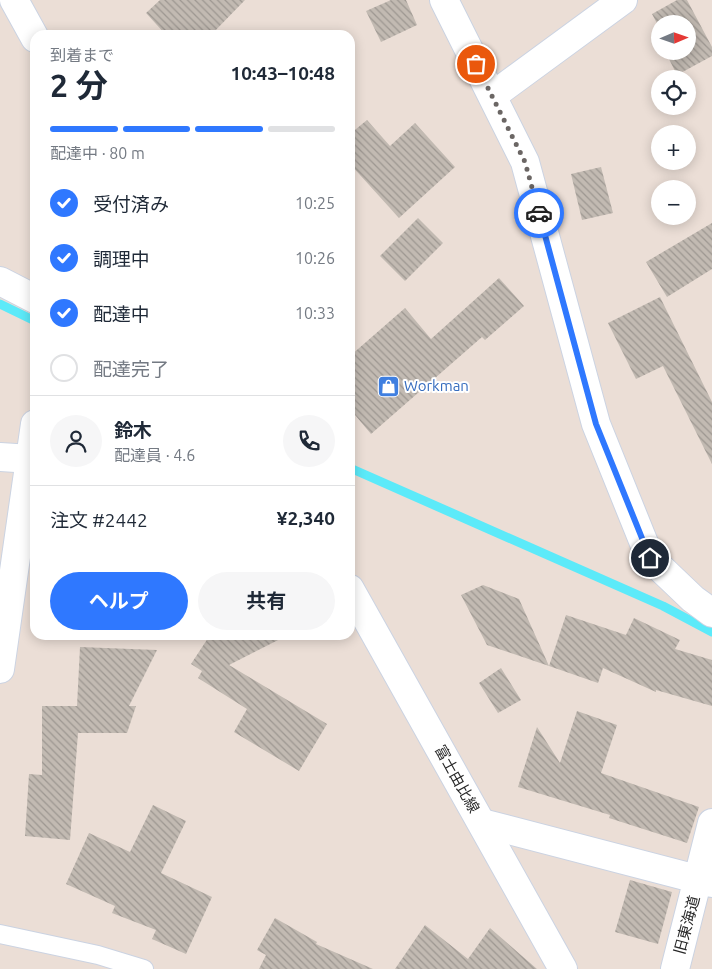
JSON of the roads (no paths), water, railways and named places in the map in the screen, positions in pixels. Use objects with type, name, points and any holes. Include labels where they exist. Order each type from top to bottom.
[{"type":"street","points":[[14,0],[31,30]]},
{"type":"street","points":[[444,0],[525,162],[596,424],[650,558],[692,599],[712,613]]},
{"type":"street","points":[[492,96],[623,0]]},
{"type":"street","points":[[0,281],[30,296]]},
{"type":"street","points":[[0,457],[30,459]]},
{"type":"street","points":[[0,669],[30,466]]},
{"type":"street","name":"富士由比線","points":[[355,598],[564,969]]},
{"type":"street","name":"旧東海道","points":[[675,969],[706,880],[712,822]]},
{"type":"street","points":[[482,823],[706,880]]},
{"type":"lane","points":[[0,934],[98,955],[144,969]]},
{"type":"waterway","points":[[0,304],[30,319]]},
{"type":"waterway","points":[[355,470],[663,606],[712,632]]},
{"type":"place","name":"Workman","points":[[388,386]]}]
